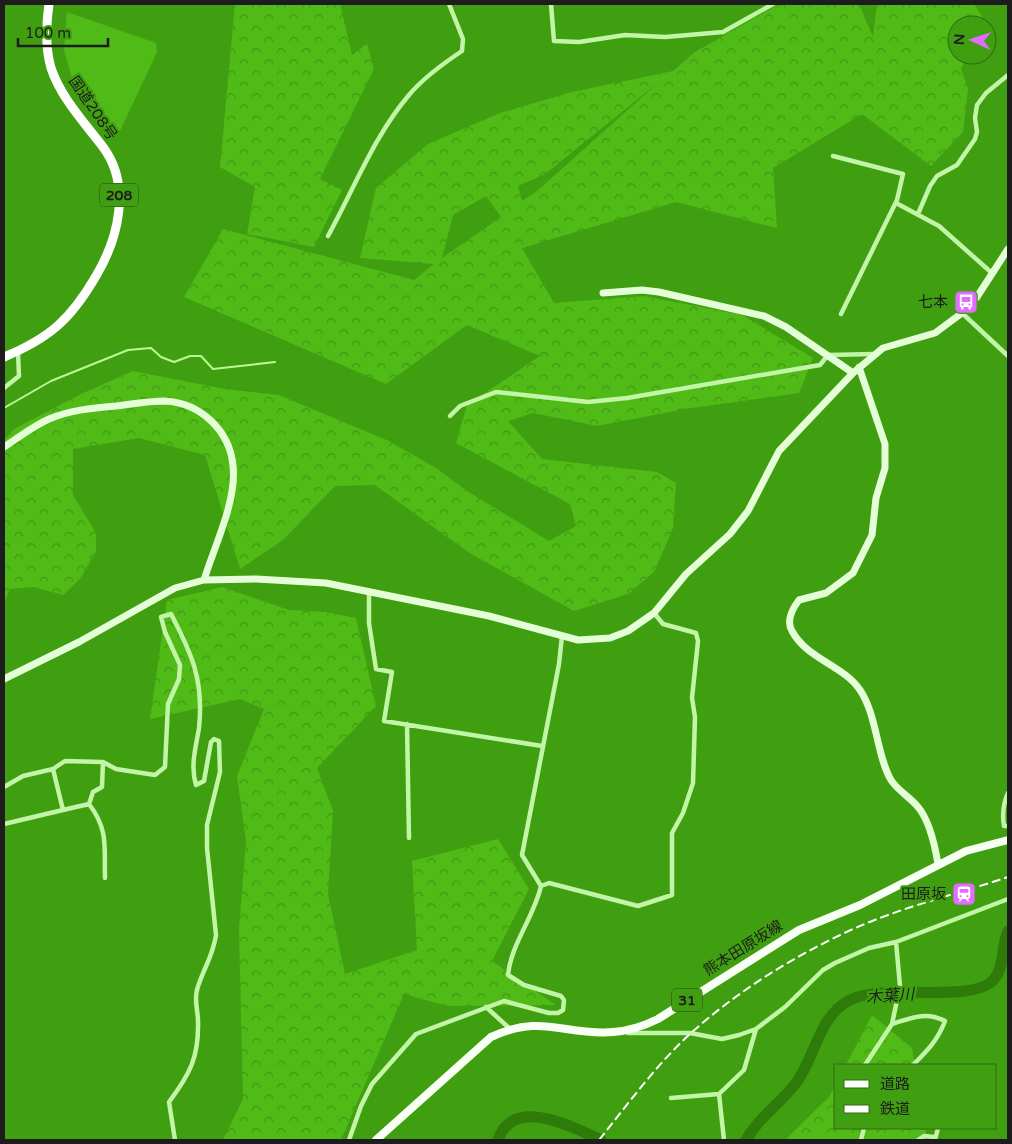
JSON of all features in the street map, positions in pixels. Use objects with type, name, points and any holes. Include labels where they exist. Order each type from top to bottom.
[{"type":"highway","name":"国道208号","points":[[4,357],[52,331],[73,312],[109,251],[119,214],[119,193],[114,171],[105,149],[64,96],[51,68],[46,32],[49,4]]},
{"type":"main road","name":"熊本田原坂線","points":[[376,1140],[474,1050],[491,1037],[509,1028],[545,1025],[588,1032],[613,1032],[639,1028],[658,1019],[799,930],[860,905],[966,851],[1008,840]]},
{"type":"street","points":[[328,236],[373,148],[394,113],[410,93],[462,51],[463,39],[449,4]]},
{"type":"street","points":[[551,4],[554,41],[579,42],[625,35],[665,36],[723,32],[773,4]]},
{"type":"street","points":[[918,214],[930,186],[937,176],[957,165],[975,139],[977,132],[975,118],[977,105],[986,93],[1008,74]]},
{"type":"street","points":[[833,156],[903,174],[896,203],[840,314]]},
{"type":"street","points":[[896,203],[939,226],[993,274]]},
{"type":"street","points":[[4,679],[79,642],[176,588],[204,580],[289,580],[326,583],[489,616],[578,640],[610,638],[628,631],[654,613],[686,574],[730,534],[748,511],[779,451],[853,373],[874,354],[890,344],[935,333],[962,313],[977,297],[1008,249]]},
{"type":"street","points":[[603,293],[642,290],[659,292],[744,310],[786,327],[853,373]]},
{"type":"street","points":[[962,313],[1008,356]]},
{"type":"street","points":[[4,388],[19,376],[18,351]]},
{"type":"street","points":[[828,355],[874,354]]},
{"type":"street","points":[[450,416],[460,406],[496,392],[588,402],[627,398],[820,365],[828,355]]},
{"type":"street","points":[[859,367],[885,444],[885,468],[876,498],[872,536],[853,573],[826,593],[799,600],[791,612],[791,630],[806,649],[841,673],[860,690],[874,722],[891,780],[919,807],[931,833],[938,864]]},
{"type":"street","points":[[4,447],[47,420],[79,410],[166,401],[184,405],[209,418],[226,440],[232,454],[234,469],[228,509],[204,580]]},
{"type":"street","points":[[369,591],[369,624],[376,669],[392,672],[384,720],[542,746]]},
{"type":"street","points":[[540,886],[549,883],[638,906],[672,895],[672,832],[683,813],[693,783],[695,718],[692,698],[698,640],[696,633],[663,624],[654,613]]},
{"type":"street","points":[[4,787],[23,776],[54,768],[65,761],[103,762],[116,769],[155,775],[165,767],[168,704],[179,678],[180,665],[165,632],[161,617],[171,614],[194,660],[198,677],[200,711],[194,746],[193,776],[196,785],[204,780],[211,742],[214,738],[218,741],[220,749],[217,789],[207,833],[216,935],[214,946],[196,990],[198,1020],[194,1061],[187,1078],[169,1102],[175,1140]]},
{"type":"street","points":[[349,1140],[372,1085],[416,1034],[504,1001],[549,1013],[558,1013],[563,1010],[564,1000],[561,996],[524,985],[508,975],[510,963],[535,905],[540,886],[522,855],[559,664],[562,636]]},
{"type":"street","points":[[406,724],[408,838]]},
{"type":"street","points":[[89,804],[93,792],[102,787],[103,762]]},
{"type":"street","points":[[54,768],[63,810]]},
{"type":"street","points":[[1008,793],[1003,807],[1004,826],[1008,826]]},
{"type":"street","points":[[4,824],[89,804]]},
{"type":"street","points":[[89,804],[101,820],[104,829],[105,878]]},
{"type":"street","points":[[613,1032],[690,1034],[722,1039],[756,1029],[785,1007],[823,970],[869,948],[896,942],[1008,899]]},
{"type":"street","points":[[866,1064],[892,1024],[900,986],[896,942]]},
{"type":"street","points":[[486,1007],[509,1028]]},
{"type":"street","points":[[892,1024],[925,1015],[936,1017],[945,1022],[940,1035],[914,1064]]},
{"type":"street","points":[[671,1098],[719,1094],[744,1070],[756,1029]]},
{"type":"street","points":[[719,1094],[724,1140]]},
{"type":"street","points":[[918,1140],[924,1136],[934,1139]]},
{"type":"green space","points":[[235,4],[340,4],[352,55],[367,44],[374,69],[320,179],[342,190],[314,247],[247,234],[255,187],[220,167]]},
{"type":"green space","points":[[779,4],[859,4],[873,37],[877,4],[974,4],[981,15],[947,15],[947,65],[963,65],[961,69],[968,89],[963,132],[931,166],[862,114],[773,168],[777,228],[676,202],[522,248],[554,303],[644,296],[742,315],[813,358],[799,393],[685,409],[597,426],[533,413],[508,421],[542,459],[657,472],[676,483],[673,528],[654,572],[628,594],[574,611],[468,552],[375,485],[335,486],[283,540],[240,569],[205,455],[139,438],[73,449],[73,495],[96,533],[96,551],[80,579],[63,595],[34,587],[10,589],[4,604],[4,440],[14,429],[81,394],[133,371],[225,389],[279,395],[389,441],[436,468],[467,491],[549,541],[576,526],[570,504],[456,443],[467,405],[540,356],[467,325],[386,384],[184,297],[223,229],[414,280],[434,264],[360,258],[376,188],[428,144],[500,113],[572,92],[673,71],[695,52]],"holes":[[[659,82],[537,191],[522,201],[518,186],[545,174]],[[486,196],[501,217],[442,258],[453,215]]]},
{"type":"green space","points":[[67,12],[156,43],[157,52],[120,131],[93,114],[75,88],[64,51]]},
{"type":"green space","points":[[222,587],[289,610],[326,612],[356,618],[376,706],[317,768],[333,811],[328,894],[345,974],[417,950],[412,861],[498,839],[529,889],[492,961],[556,1005],[447,1006],[404,994],[341,1140],[223,1140],[243,1099],[239,929],[246,841],[237,776],[264,709],[240,699],[150,719],[167,600]]},
{"type":"green space","points":[[872,1015],[912,1048],[915,1064],[847,1064]]},
{"type":"green space","points":[[834,1088],[834,1129],[925,1129],[927,1140],[785,1140],[829,1097]]},
{"type":"waterway","points":[[4,408],[51,381],[128,350],[151,348],[161,357],[174,362],[190,356],[201,356],[213,369],[275,362]]},
{"type":"waterway","name":"木葉川","points":[[746,1140],[763,1117],[796,1083],[808,1062],[823,1028],[838,1008],[848,1001],[864,995],[968,991],[984,986],[995,978],[998,973],[1008,931]]},
{"type":"waterway","name":"木葉川","points":[[498,1140],[506,1127],[516,1119],[530,1117],[560,1122],[601,1140]]},
{"type":"railway","points":[[599,1140],[678,1045],[728,1002],[788,962],[831,939],[872,921],[910,907],[1008,877]]},
{"type":"place","name":"七本","points":[[966,302]]},
{"type":"place","name":"田原坂","points":[[964,894]]}]
